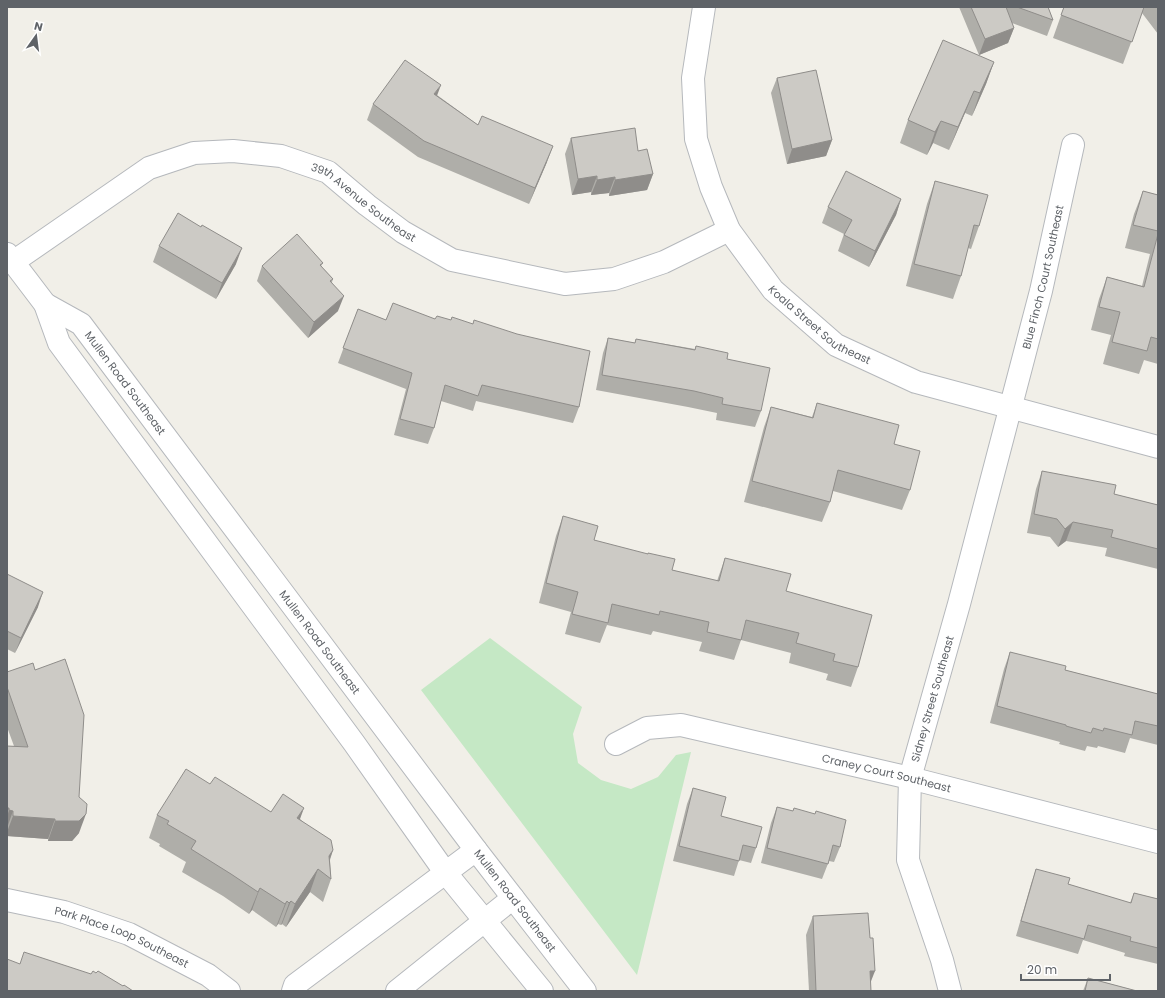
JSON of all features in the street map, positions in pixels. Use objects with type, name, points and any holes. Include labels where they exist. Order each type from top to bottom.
[{"type":"street","name":"Koala Street Southeast","points":[[704,7],[693,78],[696,138],[711,187],[729,230],[773,290],[836,345],[916,382],[1158,446]]},
{"type":"street","name":"Blue Finch Court Southeast","points":[[1011,407],[1041,291],[1073,146]]},
{"type":"street","name":"39th Avenue Southeast","points":[[10,258],[149,168],[194,153],[233,151],[281,156],[328,172],[367,205],[403,232],[452,260],[565,284],[614,279],[664,262],[729,230]]},
{"type":"street","name":"Mullen Road Southeast","points":[[10,258],[45,304],[59,343],[340,724],[445,872],[542,991]]},
{"type":"street","name":"Mullen Road Southeast","points":[[45,304],[82,324],[476,850],[585,991]]},
{"type":"street","name":"Sidney Street Southeast","points":[[950,991],[942,960],[908,860],[910,778],[959,604],[1011,407]]},
{"type":"street","name":"Craney Court Southeast","points":[[616,744],[647,728],[681,725],[910,778],[1158,842]]},
{"type":"street","points":[[293,991],[295,985],[476,850]]},
{"type":"street","points":[[397,991],[513,898]]},
{"type":"street","name":"Park Place Loop Southeast","points":[[7,900],[64,912],[129,934],[208,975],[229,991]]},
{"type":"green space","points":[[490,638],[582,707],[573,734],[578,763],[601,780],[631,789],[658,777],[676,755],[691,752],[637,975],[421,690]]},
{"type":"building","points":[[971,7],[1006,7],[1014,28],[985,39]]},
{"type":"building","points":[[1017,7],[1048,7],[1053,20]]},
{"type":"building","points":[[1064,7],[1144,7],[1132,42],[1061,15]]},
{"type":"building","points":[[943,40],[994,62],[980,93],[974,91],[958,127],[941,121],[935,132],[908,120]]},
{"type":"building","points":[[405,60],[441,85],[434,94],[478,125],[482,116],[553,146],[535,188],[424,141],[373,104]]},
{"type":"building","points":[[816,70],[832,140],[792,149],[777,78]]},
{"type":"building","points":[[635,128],[638,151],[647,149],[653,174],[615,180],[615,177],[597,180],[597,176],[578,179],[571,138]]},
{"type":"building","points":[[846,171],[901,199],[875,251],[844,235],[852,220],[828,207]]},
{"type":"building","points":[[935,181],[988,195],[979,226],[974,225],[961,276],[914,264]]},
{"type":"building","points":[[1143,191],[1158,195],[1158,231],[1133,225]]},
{"type":"building","points":[[178,213],[201,227],[202,225],[242,248],[222,283],[159,246]]},
{"type":"building","points":[[297,234],[323,263],[320,265],[333,279],[330,281],[344,296],[314,322],[262,266]]},
{"type":"building","points":[[1158,234],[1158,339],[1151,337],[1147,351],[1112,342],[1120,312],[1099,307],[1107,277],[1144,287]]},
{"type":"building","points":[[393,303],[435,319],[437,316],[451,320],[452,317],[473,324],[474,320],[517,334],[590,351],[579,407],[482,385],[478,396],[445,385],[434,428],[400,419],[412,373],[343,348],[358,309],[386,320]]},
{"type":"building","points":[[608,338],[635,343],[636,339],[695,350],[696,346],[728,353],[727,359],[770,368],[761,411],[722,404],[723,398],[694,391],[602,375]]},
{"type":"building","points":[[817,403],[899,425],[894,444],[920,451],[910,490],[838,470],[830,502],[752,481],[771,407],[813,418]]},
{"type":"building","points":[[1042,471],[1116,485],[1114,494],[1158,505],[1158,549],[1111,537],[1113,530],[1073,522],[1065,529],[1057,519],[1034,514]]},
{"type":"building","points":[[563,516],[598,526],[594,540],[648,554],[675,559],[672,570],[719,581],[725,558],[791,574],[786,591],[872,615],[858,667],[833,661],[835,654],[796,643],[799,633],[746,620],[741,640],[707,632],[709,622],[660,611],[659,615],[612,604],[608,623],[572,614],[578,592],[546,583]]},
{"type":"building","points":[[7,574],[43,592],[21,638],[7,631]]},
{"type":"building","points":[[1010,652],[1066,666],[1065,670],[1158,694],[1158,726],[1135,721],[1132,735],[1104,728],[1103,731],[1093,728],[1091,733],[997,706]]},
{"type":"building","points":[[65,659],[84,715],[79,797],[87,804],[86,814],[79,821],[55,821],[55,819],[13,816],[13,811],[7,808],[7,746],[28,747],[7,687],[7,672],[33,663],[35,670]]},
{"type":"building","points":[[186,769],[210,784],[215,777],[271,812],[283,794],[304,808],[297,818],[331,840],[333,850],[329,856],[331,879],[318,869],[295,904],[291,901],[289,903],[287,901],[285,904],[260,888],[258,892],[191,849],[196,841],[167,824],[169,821],[157,815]]},
{"type":"building","points":[[693,788],[726,797],[721,816],[762,827],[756,848],[743,845],[739,861],[679,846]]},
{"type":"building","points":[[777,807],[793,811],[794,808],[815,814],[816,811],[846,820],[840,847],[833,845],[828,864],[767,848]]},
{"type":"building","points":[[1036,869],[1070,878],[1068,884],[1131,903],[1134,893],[1158,899],[1158,948],[1130,941],[1131,937],[1088,925],[1084,939],[1021,921]]},
{"type":"building","points":[[868,913],[870,938],[873,938],[875,971],[870,971],[871,991],[816,991],[813,916]]},
{"type":"building","points":[[24,952],[91,974],[93,971],[96,973],[98,971],[133,991],[7,991],[7,959],[20,964]]},
{"type":"building","points":[[1088,978],[1137,991],[1085,991]]}]
